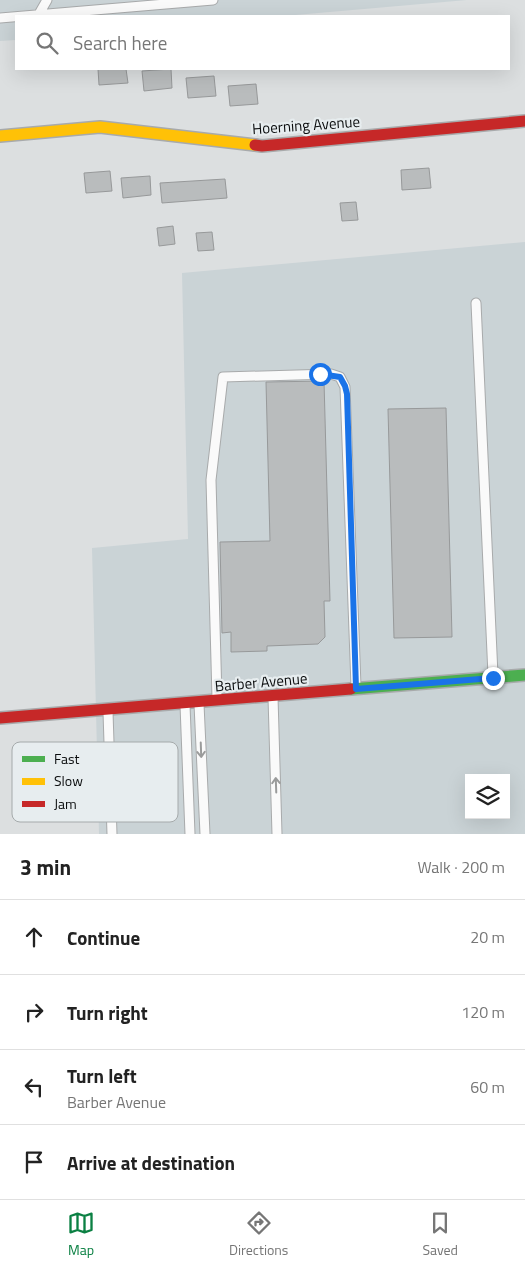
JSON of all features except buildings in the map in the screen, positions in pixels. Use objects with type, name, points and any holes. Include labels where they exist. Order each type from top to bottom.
[{"type":"street","name":"Hoerning Avenue","points":[[0,136],[100,127],[262,146],[525,121]]},
{"type":"street","name":"Barber Avenue","points":[[0,718],[525,675]]},
{"type":"lane","points":[[39,14],[47,0]]},
{"type":"lane","points":[[29,15],[213,0]]},
{"type":"lane","points":[[0,18],[15,16]]},
{"type":"lane","points":[[476,302],[493,678]]},
{"type":"lane","points":[[217,700],[211,480],[223,377],[330,374],[340,377],[345,386],[356,689]]},
{"type":"lane","points":[[273,696],[277,834]]},
{"type":"lane","points":[[199,702],[205,834]]},
{"type":"lane","points":[[185,703],[190,834]]},
{"type":"lane","points":[[108,709],[109,742]]},
{"type":"shaded area","points":[[0,0],[467,0],[295,15],[15,15],[15,40],[0,41]]},
{"type":"shaded area","points":[[525,242],[525,834],[99,834],[99,822],[178,822],[178,742],[97,742],[92,548],[188,539],[182,273]]},
{"type":"traffic: fast","points":[[351,689],[525,675]]},
{"type":"traffic: slow","points":[[0,136],[100,127],[255,145]]},
{"type":"traffic: jam","points":[[255,145],[262,146],[525,121]]},
{"type":"traffic: jam","points":[[0,718],[351,689]]},
{"type":"route","points":[[320,374],[340,377],[347,394],[356,689],[493,678]]}]
